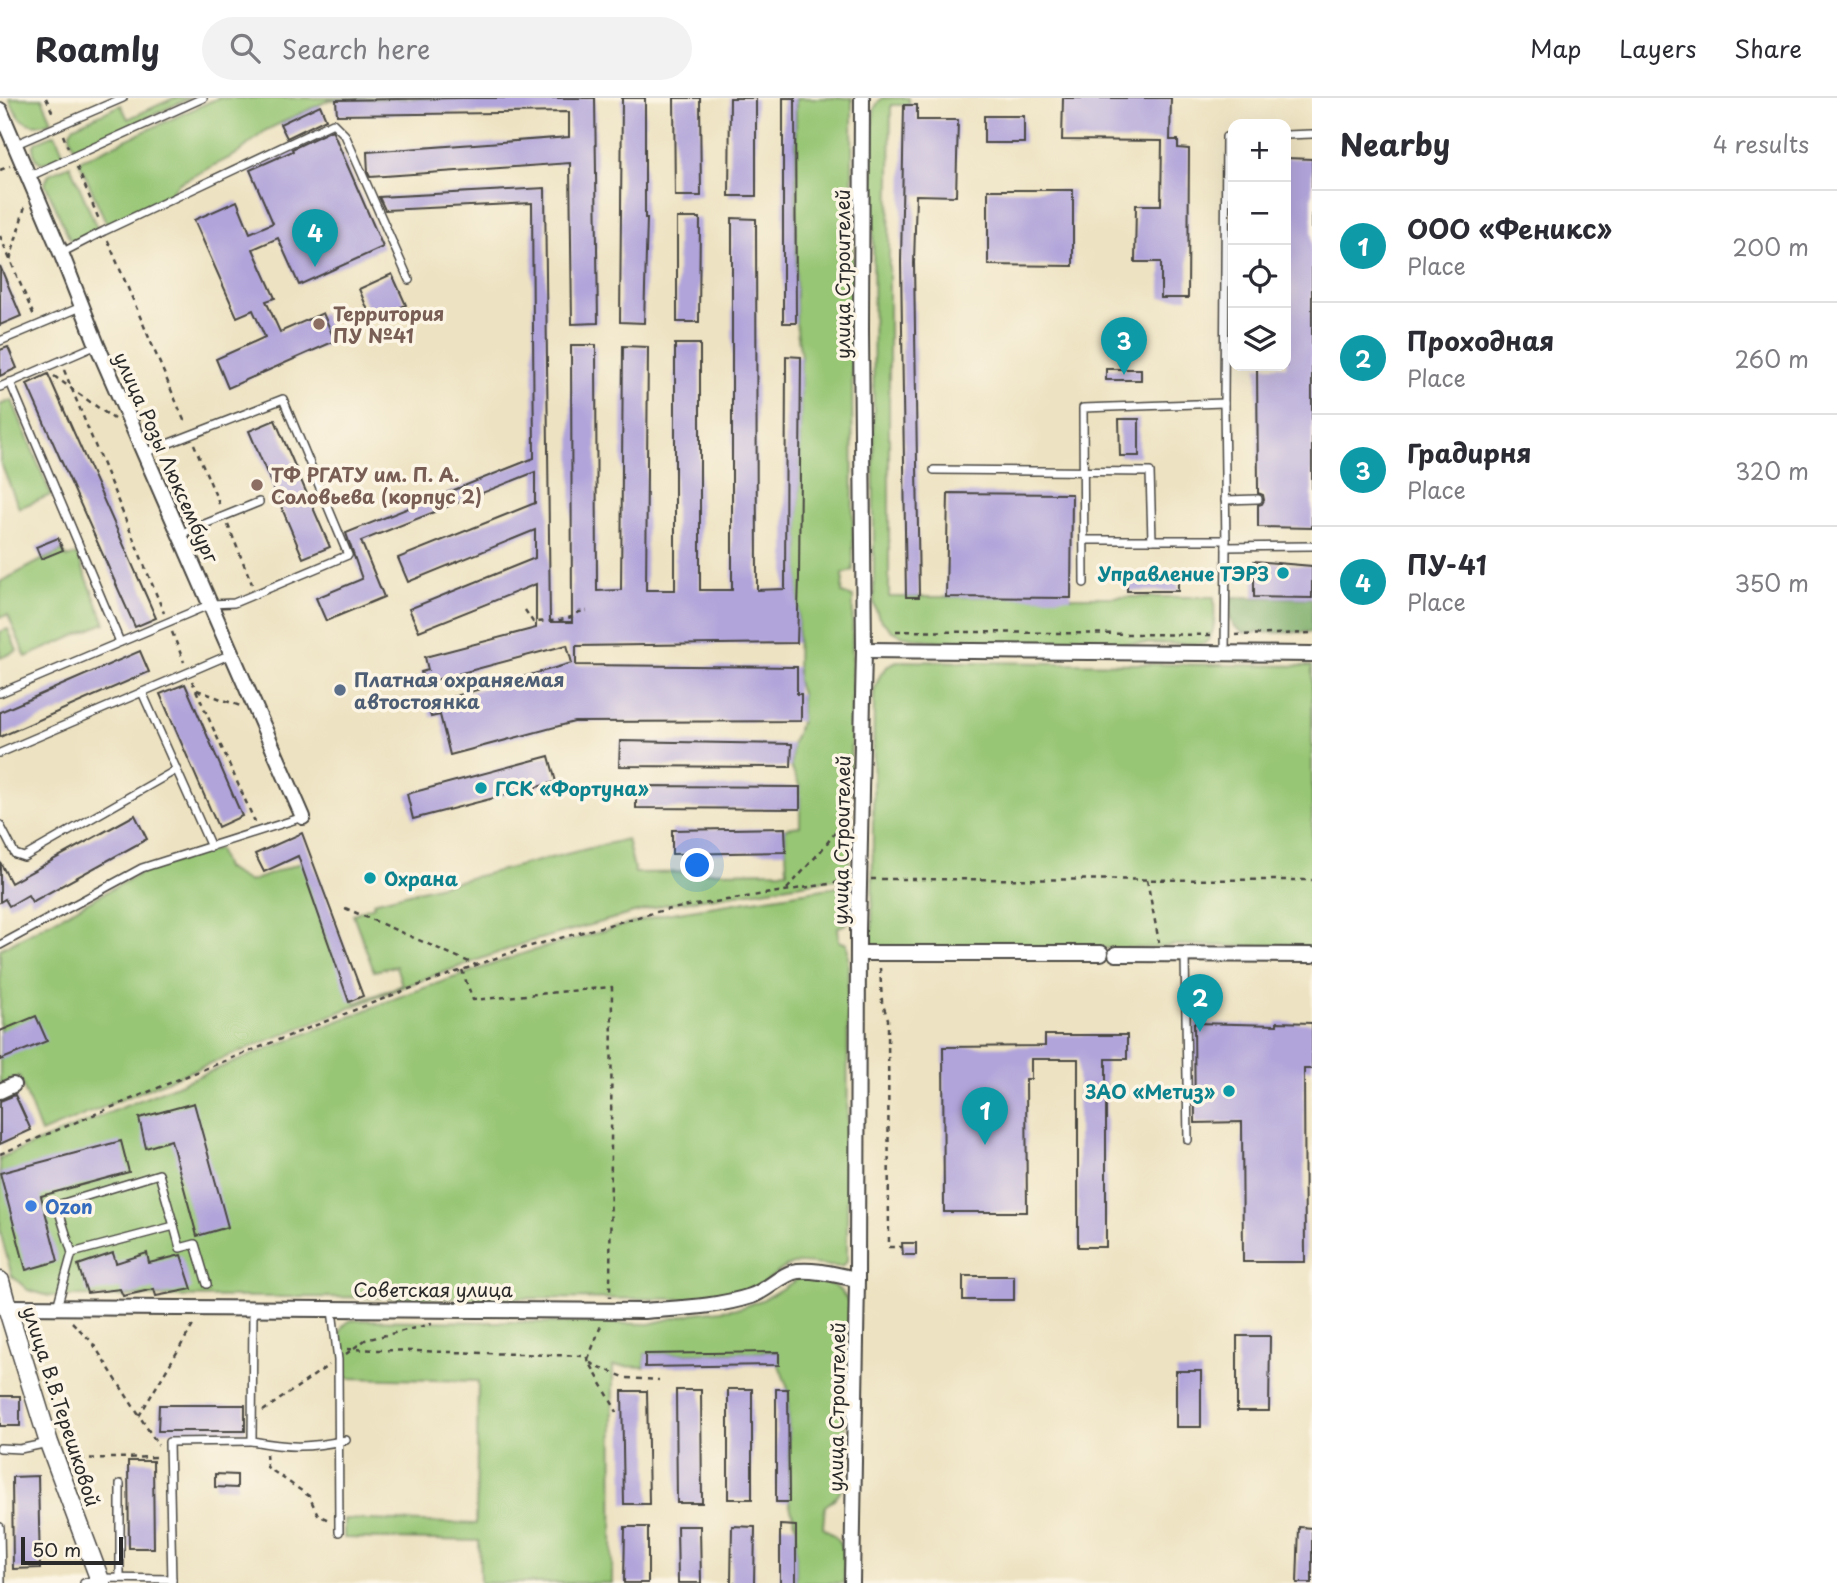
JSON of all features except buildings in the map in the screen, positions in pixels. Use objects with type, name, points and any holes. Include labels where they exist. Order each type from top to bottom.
[{"type":"street","name":"улица Строителей","points":[[852,1583],[864,650],[860,330],[862,98]]},
{"type":"street","name":"улица Розы Люксембург","points":[[0,110],[97,345],[303,817]]},
{"type":"street","points":[[864,650],[1312,654]]},
{"type":"street","points":[[859,953],[1312,955]]},
{"type":"street","name":"Советская улица","points":[[3,1307],[657,1310],[736,1300],[760,1293],[797,1271],[857,1279]]},
{"type":"street","name":"улица В.В.Терешковой","points":[[0,1280],[3,1307],[95,1581]]},
{"type":"lane","points":[[14,145],[123,98]]},
{"type":"lane","points":[[29,181],[72,158],[203,98]]},
{"type":"lane","points":[[61,253],[333,123],[345,135],[409,280]]},
{"type":"lane","points":[[1291,135],[1312,134]]},
{"type":"lane","points":[[1228,137],[1228,245]]},
{"type":"lane","points":[[1225,654],[1224,403],[1228,297]]},
{"type":"lane","points":[[0,341],[81,307]]},
{"type":"lane","points":[[0,387],[97,345]]},
{"type":"lane","points":[[10,382],[120,642]]},
{"type":"lane","points":[[0,693],[211,604],[234,603],[348,555],[283,399],[145,453]]},
{"type":"lane","points":[[1084,583],[1083,408],[1224,403]]},
{"type":"lane","points":[[934,470],[1150,472],[1152,540]]},
{"type":"lane","points":[[1225,500],[1258,499]]},
{"type":"lane","points":[[180,534],[259,502]]},
{"type":"lane","points":[[1084,540],[1312,546]]},
{"type":"lane","points":[[0,753],[231,654]]},
{"type":"lane","points":[[142,692],[211,848]]},
{"type":"lane","points":[[0,825],[15,853],[23,856],[176,770]]},
{"type":"lane","points":[[0,945],[142,868],[303,817]]},
{"type":"lane","points":[[1185,953],[1188,1140]]},
{"type":"lane","points":[[57,1307],[72,1253],[57,1205],[159,1174],[180,1248],[195,1244],[207,1284]]},
{"type":"lane","points":[[72,1253],[174,1226]]},
{"type":"lane","points":[[252,1441],[253,1308]]},
{"type":"lane","points":[[332,1310],[338,1360],[342,1440],[339,1528]]},
{"type":"lane","points":[[95,1581],[120,1578],[172,1581],[169,1442],[252,1441],[306,1447],[342,1440]]},
{"type":"lane","points":[[0,1448],[52,1451]]},
{"type":"lane","points":[[120,1484],[120,1578]]},
{"type":"lane","points":[[0,1527],[1,1583]]},
{"type":"path","points":[[46,98],[257,593]]},
{"type":"path","points":[[10,260],[29,181]]},
{"type":"path","points":[[0,236],[38,325]]},
{"type":"path","points":[[60,361],[189,672],[259,831]]},
{"type":"path","points":[[42,368],[115,419]]},
{"type":"path","points":[[524,610],[533,622],[574,617],[579,612],[587,611]]},
{"type":"path","points":[[896,631],[1225,635],[1312,633]]},
{"type":"path","points":[[197,690],[257,713]]},
{"type":"path","points":[[785,891],[820,852],[861,799]]},
{"type":"path","points":[[0,1154],[184,1077],[403,991],[527,947],[664,910],[859,879],[1312,880]]},
{"type":"path","points":[[1147,880],[1161,953]]},
{"type":"path","points":[[345,908],[476,965]]},
{"type":"path","points":[[879,954],[882,1002],[888,1019],[889,1247],[902,1247]]},
{"type":"path","points":[[462,970],[473,1000],[612,987],[608,1311],[589,1361]]},
{"type":"path","points":[[57,1307],[92,1342],[170,1465]]},
{"type":"path","points":[[139,1416],[204,1308]]},
{"type":"path","points":[[251,1419],[365,1340],[432,1324]]},
{"type":"path","points":[[336,1349],[586,1356],[617,1412]]},
{"type":"path","points":[[589,1361],[626,1378],[659,1380]]},
{"type":"path","points":[[266,1444],[267,1467],[309,1496],[318,1515],[339,1528]]},
{"type":"path","points":[[52,1451],[165,1457]]},
{"type":"green space","points":[[9,98],[42,98],[52,121],[30,124],[20,118]]},
{"type":"green space","points":[[174,98],[190,98],[78,149],[72,142],[70,132],[74,126],[121,105],[128,119]]},
{"type":"green space","points":[[218,98],[462,98],[329,100],[266,130],[237,154],[179,183],[166,198],[107,225],[79,161]]},
{"type":"green space","points":[[796,98],[852,98],[853,323],[846,326],[846,334],[852,338],[853,570],[843,574],[842,593],[853,597],[849,865],[846,876],[663,905],[525,943],[400,988],[41,1133],[19,1076],[0,1085],[0,949],[143,872],[218,849],[225,868],[249,882],[305,861],[355,1003],[402,985],[396,966],[374,971],[353,914],[374,906],[373,902],[627,839],[635,873],[787,871],[785,828],[800,826],[800,787],[791,767],[792,744],[801,721],[801,694],[797,681],[801,357],[796,323]]},
{"type":"green space","points":[[882,98],[909,98],[909,105],[891,105],[889,597],[1214,597],[1213,629],[1204,644],[950,642],[904,636],[892,631],[879,618],[874,604],[873,119],[875,107]]},
{"type":"green space","points":[[55,134],[64,155],[48,162],[39,162],[33,147],[36,142]]},
{"type":"green space","points":[[70,165],[98,230],[75,242],[68,236],[45,183],[49,174]]},
{"type":"green space","points":[[12,400],[51,495],[19,508],[0,461],[0,405]]},
{"type":"green space","points":[[63,551],[67,558],[77,554],[105,623],[26,657],[8,615],[0,617],[0,582]]},
{"type":"green space","points":[[1231,597],[1312,598],[1312,632],[1244,633],[1232,622]]},
{"type":"green space","points":[[8,629],[17,651],[0,658],[0,632]]},
{"type":"green space","points":[[897,661],[1312,666],[1312,948],[1176,945],[1156,948],[872,949],[874,692],[881,674]]},
{"type":"green space","points":[[846,886],[849,919],[845,925],[838,927],[839,941],[847,944],[848,950],[847,1261],[843,1266],[793,1264],[756,1287],[696,1299],[49,1296],[28,1290],[12,1276],[0,1231],[0,1158],[404,995],[528,952],[665,914]]},
{"type":"green space","points":[[800,1278],[815,1279],[835,1286],[849,1303],[843,1485],[836,1497],[825,1506],[823,1527],[841,1545],[844,1583],[796,1583],[796,1526],[789,1502],[788,1389],[779,1365],[778,1352],[645,1354],[645,1367],[613,1366],[612,1583],[480,1583],[479,1541],[344,1538],[344,1519],[476,1524],[478,1381],[345,1378],[340,1338],[342,1327],[346,1323],[352,1320],[649,1324],[695,1313],[740,1308],[764,1299]]},
{"type":"place","name":"ПУ-41","points":[[315,267]]},
{"type":"place","name":"Территория ПУ №41","points":[[319,324]]},
{"type":"place","name":"Градирня","points":[[1124,375]]},
{"type":"place","name":"ТФ РГАТУ им. П. А. Соловьева (корпус 2)","points":[[257,485]]},
{"type":"place","name":"Управление ТЭРЗ","points":[[1283,573]]},
{"type":"place","name":"Платная охраняемая автостоянка","points":[[340,690]]},
{"type":"place","name":"ГСК «Фортуна»","points":[[481,788]]},
{"type":"place","name":"Охрана","points":[[370,878]]},
{"type":"place","name":"Проходная","points":[[1200,1032]]},
{"type":"place","name":"ЗАО «Метиз»","points":[[1229,1091]]},
{"type":"place","name":"ООО «Феникс»","points":[[985,1145]]},
{"type":"place","name":"Ozon","points":[[31,1206]]}]
